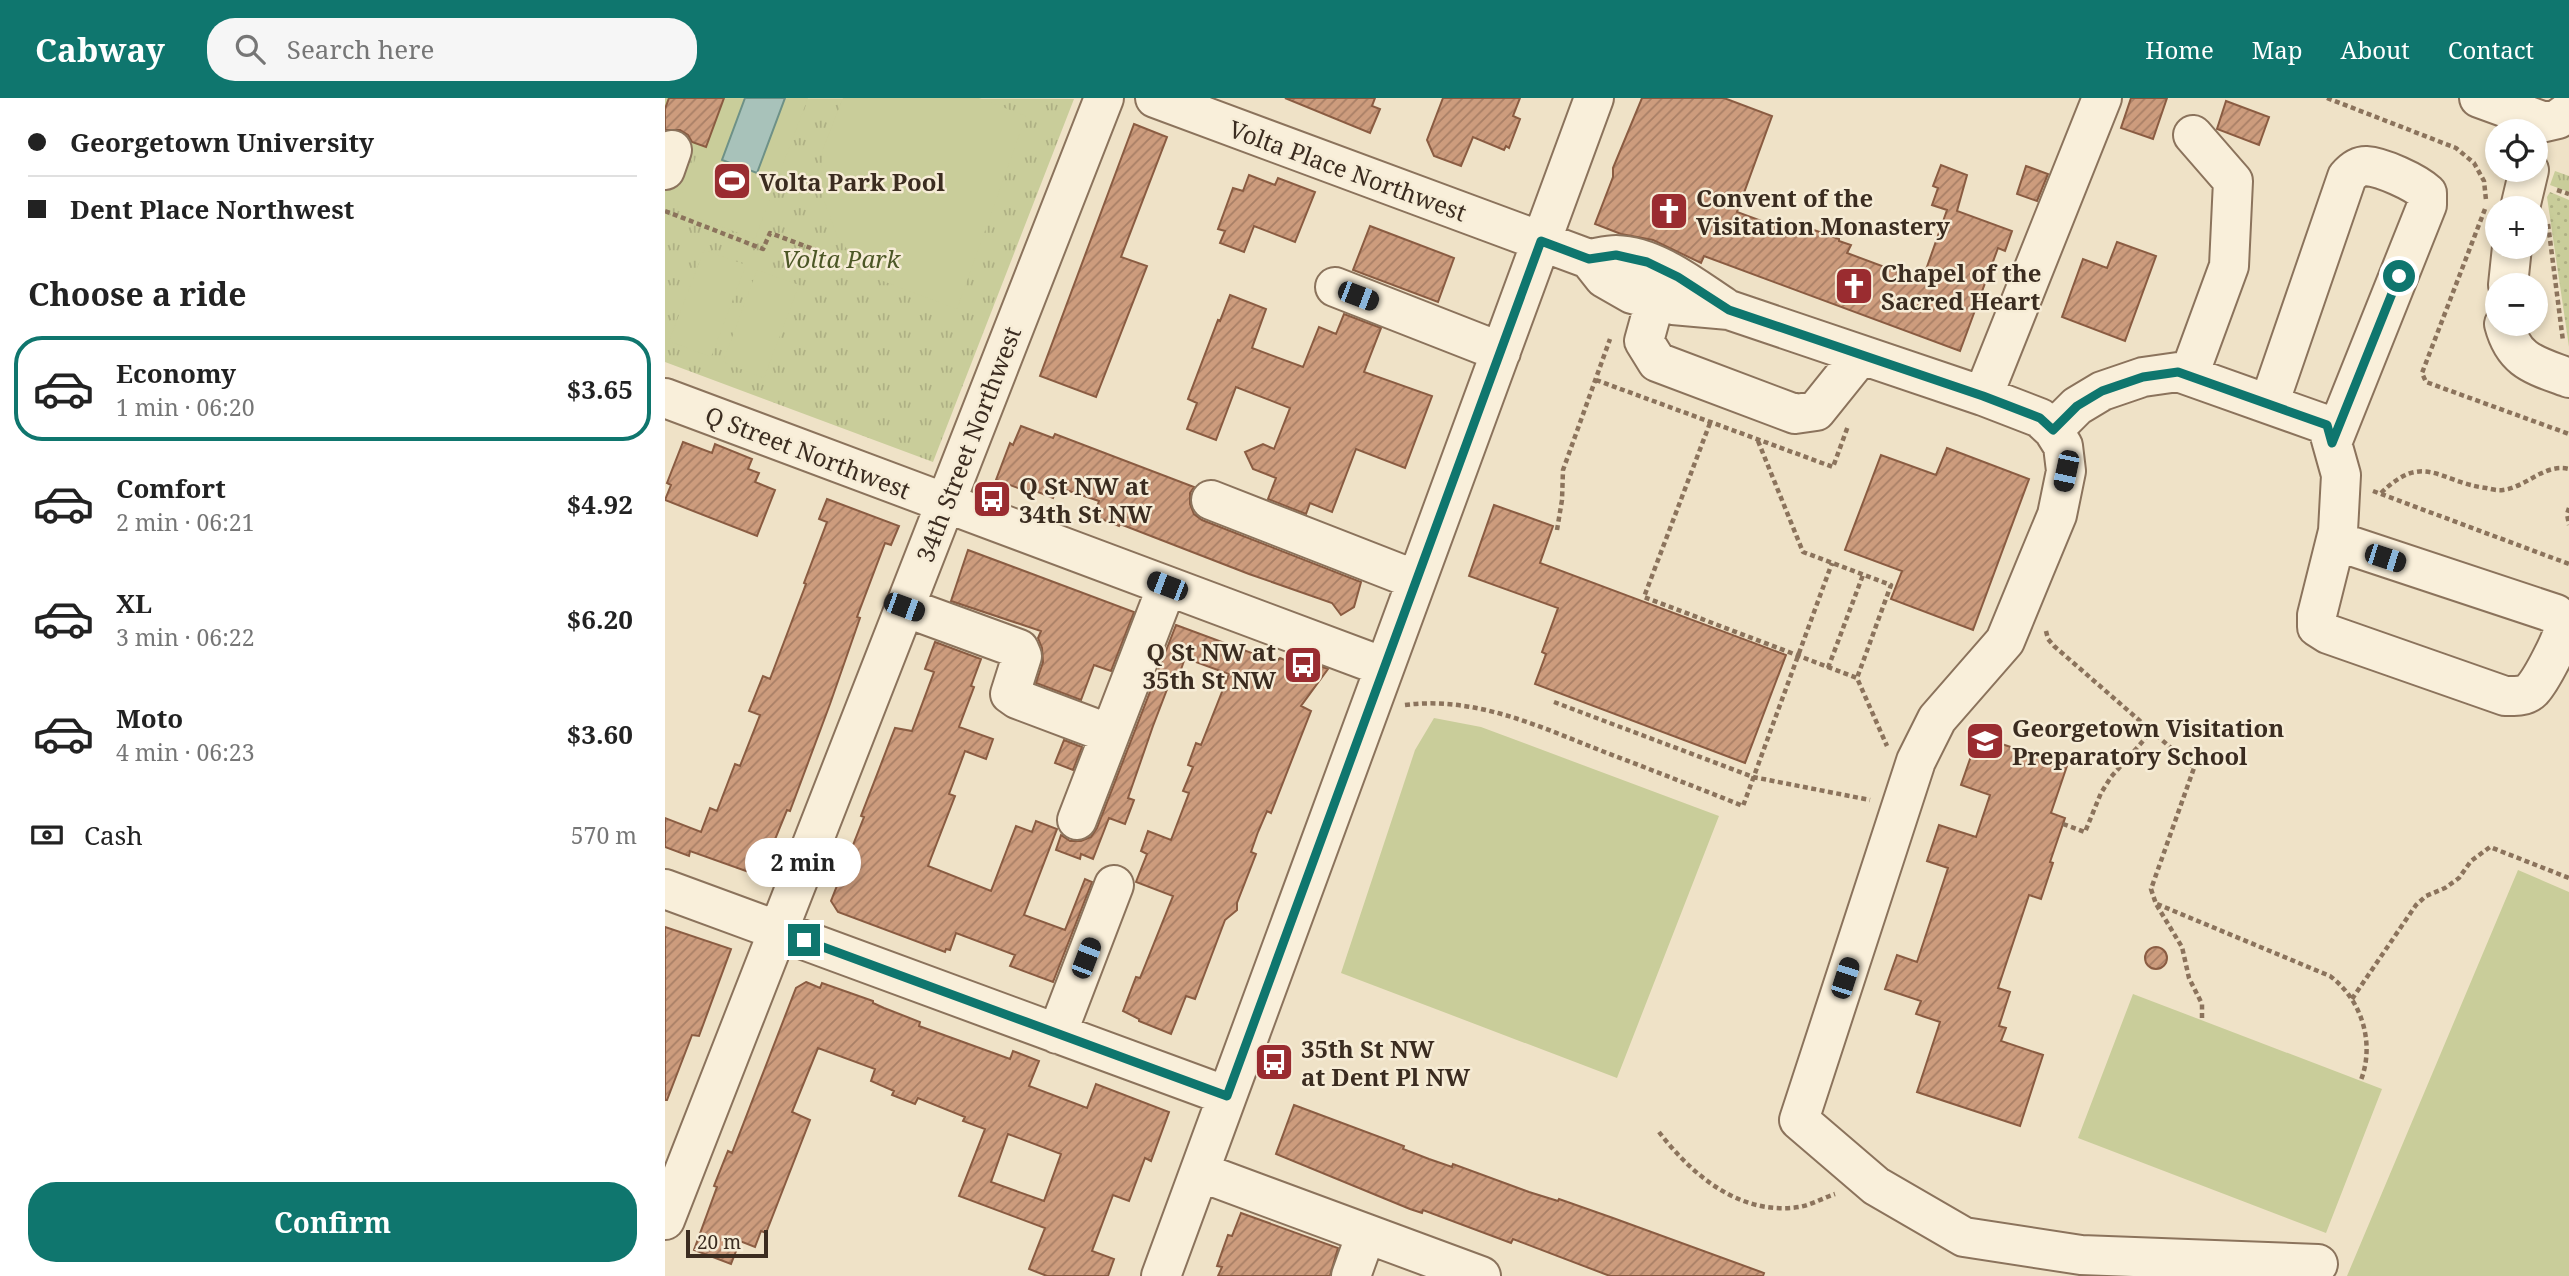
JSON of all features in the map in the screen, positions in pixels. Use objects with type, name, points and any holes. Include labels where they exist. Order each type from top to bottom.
[{"type":"street","name":"34th Street Northwest","points":[[665,1220],[1104,98]]},
{"type":"street","name":"Volta Place Northwest","points":[[1155,98],[1589,259]]},
{"type":"street","points":[[1161,1276],[1594,98]]},
{"type":"street","points":[[1983,396],[2102,98]]},
{"type":"street","points":[[2479,98],[2552,125]]},
{"type":"street","points":[[2189,376],[2229,266],[2233,181],[2193,135]]},
{"type":"street","points":[[2269,404],[2347,177],[2364,166],[2419,185],[2427,193],[2427,205],[2332,443]]},
{"type":"street","points":[[1729,310],[1678,277],[1647,262],[1616,255],[1589,259],[1604,278],[1632,294],[1673,305],[1729,310],[2040,418],[2053,430],[2063,446],[2066,471],[2057,515],[2004,641],[1937,719],[1916,761],[1799,1120],[1876,1186],[1964,1237],[2081,1255],[2318,1264]]},
{"type":"street","points":[[1335,287],[1501,352]]},
{"type":"street","points":[[1655,301],[1644,341],[1657,362],[1795,414],[1816,411],[1861,355]]},
{"type":"street","points":[[2507,336],[2516,352],[2541,368],[2566,377]]},
{"type":"street","points":[[2053,430],[2077,406],[2123,382],[2178,372],[2327,425],[2341,475],[2336,541],[2317,615],[2317,627],[2328,634],[2505,696],[2519,696],[2531,691],[2563,638],[2565,625],[2556,614],[2336,541]]},
{"type":"street","name":"Q Street Northwest","points":[[665,398],[1384,667]]},
{"type":"street","points":[[1211,500],[1416,580]]},
{"type":"street","points":[[1077,820],[1167,586]]},
{"type":"street","points":[[904,607],[1019,649],[1022,656],[1010,694],[1110,734]]},
{"type":"street","points":[[1057,1034],[1114,885]]},
{"type":"street","points":[[665,889],[1227,1096]]},
{"type":"street","points":[[1200,1172],[1481,1276]]},
{"type":"street","points":[[1351,1276],[1366,1234]]},
{"type":"path","points":[[2327,98],[2456,148],[2474,163],[2484,181],[2487,195],[2485,215],[2425,364],[2422,373],[2426,382],[2569,434]]},
{"type":"path","points":[[665,211],[764,249],[769,233],[816,250],[812,260]]},
{"type":"path","points":[[2543,259],[2566,377]]},
{"type":"path","points":[[1557,530],[1563,470],[1613,331]]},
{"type":"path","points":[[1710,423],[1644,597],[1857,678]]},
{"type":"path","points":[[1757,440],[1803,552],[1891,585],[1857,678],[1891,754]]},
{"type":"path","points":[[2381,493],[2394,481],[2416,471],[2433,471],[2458,481],[2503,490],[2559,466],[2569,469]]},
{"type":"path","points":[[2368,489],[2569,564]]},
{"type":"path","points":[[2569,508],[2569,525]]},
{"type":"path","points":[[1402,706],[1441,704],[1483,708],[1522,720],[1743,806],[1832,563]]},
{"type":"path","points":[[1828,668],[1863,575]]},
{"type":"path","points":[[2046,627],[2048,639],[2054,646],[2194,768],[2151,889],[2156,904],[2182,947],[2189,978],[2202,1004],[2202,1020]]},
{"type":"path","points":[[1555,702],[1753,777],[1871,800]]},
{"type":"path","points":[[2063,824],[2085,832],[2101,793],[2111,777],[2152,731]]},
{"type":"path","points":[[2352,999],[2416,905],[2426,896],[2459,878],[2471,861],[2490,847],[2569,878]]},
{"type":"path","points":[[2156,904],[2330,976],[2344,987],[2352,999],[2366,1037],[2365,1068],[2361,1080]]},
{"type":"path","points":[[1658,1132],[1695,1173],[1722,1191],[1749,1202],[1775,1208],[1801,1207],[1839,1192]]},
{"type":"green space","name":"Volta Park","points":[[665,98],[1074,99],[933,462],[665,362]]},
{"type":"green space","name":"Volta Park Pool","points":[[669,98],[808,98],[755,239],[676,210],[698,152],[692,149],[694,143],[665,132],[665,109]]},
{"type":"green space","points":[[843,98],[979,98],[1026,116],[957,309],[867,275],[837,236],[820,189],[823,149]]},
{"type":"green space","points":[[2555,171],[2569,176],[2569,192],[2550,185]]},
{"type":"green space","points":[[2550,192],[2569,200],[2569,347],[2548,204]]},
{"type":"green space","points":[[704,250],[746,265],[711,357],[669,341]]},
{"type":"green space","points":[[757,270],[799,285],[764,378],[723,362]]},
{"type":"green space","points":[[1434,718],[1481,727],[1719,816],[1617,1078],[1341,973],[1415,750]]},
{"type":"green space","points":[[2518,870],[2569,892],[2569,1276],[2347,1276]]},
{"type":"green space","points":[[2133,994],[2382,1089],[2326,1233],[2078,1138]]},
{"type":"water","points":[[745,98],[785,98],[757,173],[722,160]]},
{"type":"building","points":[[669,98],[724,98],[706,147],[692,142],[688,135],[680,130],[665,130],[665,109]]},
{"type":"building","points":[[1285,98],[1375,98],[1372,106],[1380,109],[1370,133]]},
{"type":"building","points":[[1443,98],[1520,98],[1513,116],[1520,119],[1509,148],[1506,146],[1504,150],[1473,137],[1461,166],[1434,156],[1427,140]]},
{"type":"building","points":[[1642,98],[1724,98],[1772,116],[1737,212],[1800,235],[1803,226],[1839,239],[1851,245],[1847,253],[1922,281],[1947,210],[1932,205],[1938,188],[1933,186],[1941,165],[1967,175],[1957,211],[2012,231],[2005,251],[1998,248],[1960,351],[1704,256],[1701,263],[1653,240],[1621,234],[1595,224],[1613,177],[1613,168]]},
{"type":"building","points":[[2131,98],[2167,98],[2153,139],[2121,128]]},
{"type":"building","points":[[2226,101],[2269,117],[2259,145],[2217,129]]},
{"type":"building","points":[[1134,124],[1167,137],[1121,257],[1147,266],[1096,397],[1040,376]]},
{"type":"building","points":[[2026,166],[2048,174],[2037,201],[2017,194]]},
{"type":"building","points":[[1249,175],[1275,185],[1278,178],[1315,192],[1295,242],[1254,226],[1244,252],[1220,243],[1225,231],[1218,229],[1233,188],[1243,191]]},
{"type":"building","points":[[1370,226],[1454,258],[1438,302],[1353,270]]},
{"type":"building","points":[[2117,242],[2156,256],[2125,341],[2062,317],[2083,259],[2107,268]]},
{"type":"building","points":[[1230,295],[1266,309],[1252,348],[1303,367],[1319,327],[1336,334],[1344,314],[1381,328],[1364,372],[1432,396],[1405,468],[1356,449],[1332,512],[1310,503],[1306,514],[1268,499],[1276,478],[1253,469],[1245,452],[1263,444],[1274,449],[1290,408],[1236,387],[1216,440],[1187,429],[1197,403],[1188,399]]},
{"type":"building","points":[[1021,426],[1053,438],[1055,434],[1194,487],[1190,493],[1190,504],[1194,514],[1202,520],[1361,582],[1354,607],[1341,615],[1332,603],[1094,516],[1099,501],[1057,487],[1053,498],[996,480],[1010,443],[1013,445]]},
{"type":"building","points":[[683,442],[712,453],[715,444],[752,459],[748,469],[759,473],[755,482],[775,490],[757,536],[665,500],[671,485],[667,483]]},
{"type":"building","points":[[1947,448],[2029,479],[1973,630],[1891,599],[1902,571],[1845,550],[1881,455],[1936,475]]},
{"type":"building","points":[[827,499],[899,526],[891,545],[885,543],[790,811],[787,810],[760,876],[690,851],[689,856],[665,847],[665,818],[701,832],[710,808],[717,811],[735,764],[740,766],[760,715],[749,711],[763,676],[770,679],[806,584],[804,583],[827,522],[819,519]]},
{"type":"building","points":[[1494,505],[1553,526],[1540,563],[1786,655],[1745,763],[1535,684],[1546,654],[1542,652],[1558,608],[1469,576]]},
{"type":"building","points":[[968,550],[1134,612],[1111,671],[1094,665],[1081,700],[1036,683],[1043,662],[1038,638],[1041,631],[951,601]]},
{"type":"building","points":[[1176,625],[1276,662],[1280,658],[1306,669],[1320,666],[1328,669],[1301,706],[1311,711],[1271,813],[1267,811],[1258,832],[1251,852],[1256,854],[1237,903],[1237,910],[1225,920],[1195,999],[1186,996],[1171,1034],[1139,1021],[1123,1011],[1136,977],[1140,978],[1173,896],[1136,882],[1147,854],[1141,851],[1148,831],[1171,840],[1189,793],[1183,791],[1193,767],[1188,765],[1196,743],[1201,745],[1229,674],[1185,658],[1177,681],[1171,679],[1153,726],[1128,798],[1134,800],[1125,824],[1109,818],[1093,859],[1081,854],[1080,859],[1056,850],[1061,835],[1070,841],[1081,841],[1091,837],[1097,828]]},
{"type":"building","points":[[935,642],[981,659],[959,727],[993,739],[986,759],[965,751],[949,794],[955,796],[928,866],[991,891],[1016,826],[1032,832],[1036,821],[1057,829],[1024,915],[1065,930],[1085,879],[1092,882],[1053,982],[1010,966],[1015,955],[956,933],[950,950],[946,949],[945,952],[838,912],[831,901],[895,728],[912,731],[934,672],[925,669]]},
{"type":"building","points":[[1978,736],[2067,766],[2051,813],[2065,818],[2050,862],[2053,863],[2041,899],[2029,895],[1998,988],[2010,992],[1999,1026],[2006,1028],[2001,1041],[2043,1055],[2020,1126],[1917,1092],[1940,1022],[1916,1014],[1921,1001],[1885,989],[1897,955],[1917,962],[1948,868],[1927,861],[1939,825],[1976,837],[1990,795],[1961,785]]},
{"type":"building","points":[[1064,740],[1082,747],[1073,770],[1055,763]]},
{"type":"building","points":[[665,927],[731,949],[699,1036],[692,1035],[667,1100],[665,1100]]},
{"type":"building","points":[[2152,947],[2160,947],[2167,954],[2167,962],[2160,969],[2152,969],[2145,962],[2145,954]]},
{"type":"building","points":[[806,982],[820,988],[822,983],[873,1001],[920,1022],[919,1026],[1010,1059],[1013,1051],[1039,1061],[1029,1086],[1087,1108],[1096,1084],[1169,1112],[1151,1161],[1145,1158],[1129,1201],[1113,1195],[1092,1251],[1114,1259],[1108,1276],[1047,1276],[1029,1269],[1045,1228],[959,1196],[985,1129],[963,1121],[965,1117],[918,1098],[915,1104],[892,1095],[894,1091],[871,1081],[875,1069],[818,1048],[792,1112],[810,1120],[766,1233],[761,1231],[755,1247],[740,1241],[731,1264],[694,1250],[717,1187],[714,1186],[728,1151],[732,1153],[796,988]],"holes":[[[1008,1134],[1061,1154],[1044,1201],[991,1182]]]},
{"type":"building","points":[[1294,1105],[1404,1146],[1403,1149],[1429,1159],[1452,1167],[1453,1164],[1529,1192],[1558,1201],[1559,1199],[1764,1273],[1763,1276],[1610,1276],[1513,1239],[1511,1243],[1423,1210],[1422,1213],[1410,1209],[1276,1154]]},
{"type":"building","points":[[1241,1213],[1338,1248],[1330,1276],[1218,1276],[1222,1267],[1217,1266],[1228,1235],[1232,1236]]},
{"type":"place","name":"Volta Park Pool","points":[[732,181]]},
{"type":"place","name":"Convent of the Visitation Monastery","points":[[1669,211]]},
{"type":"place","name":"Chapel of the Sacred Heart","points":[[1854,286]]},
{"type":"place","name":"Q St NW at 34th St NW","points":[[992,499]]},
{"type":"place","name":"Q St NW at 35th St NW","points":[[1303,665]]},
{"type":"place","name":"Georgetown Visitation Preparatory School","points":[[1985,741]]},
{"type":"place","name":"35th St NW at Dent Pl NW","points":[[1274,1062]]},
{"type":"route","points":[[804,940],[1227,1096],[1541,241],[1589,259],[1616,255],[1647,262],[1678,277],[1729,310],[1983,396],[2040,418],[2053,430],[2077,406],[2102,391],[2143,377],[2178,372],[2327,425],[2332,443],[2399,276]]}]
